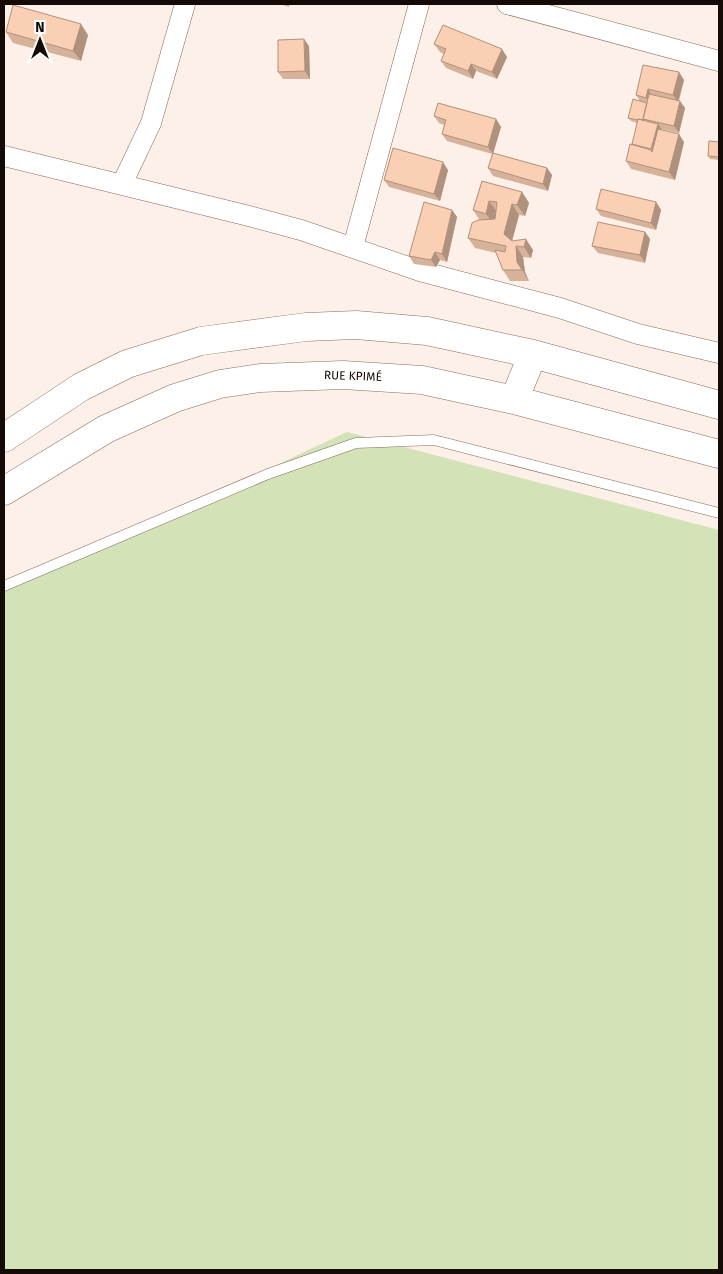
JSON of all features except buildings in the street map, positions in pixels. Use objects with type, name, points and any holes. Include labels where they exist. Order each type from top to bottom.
[{"type":"main road","points":[[4,438],[80,387],[127,364],[201,341],[306,327],[356,325],[427,331],[533,354],[719,405]]},
{"type":"main road","points":[[514,400],[533,354]]},
{"type":"main road","name":"RUE KPIMÉ","points":[[4,491],[106,429],[176,398],[220,384],[260,378],[343,374],[422,380],[514,400],[719,454]]},
{"type":"street","points":[[122,184],[151,123],[185,4]]},
{"type":"street","points":[[353,248],[419,4]]},
{"type":"street","points":[[507,4],[719,61]]},
{"type":"street","points":[[4,156],[282,225],[420,271],[560,308],[638,334],[719,353]]},
{"type":"lane","points":[[4,586],[268,474],[356,443],[434,440],[719,513]]},
{"type":"green space","points":[[347,432],[719,530],[719,1270],[4,1270],[4,592]]}]
